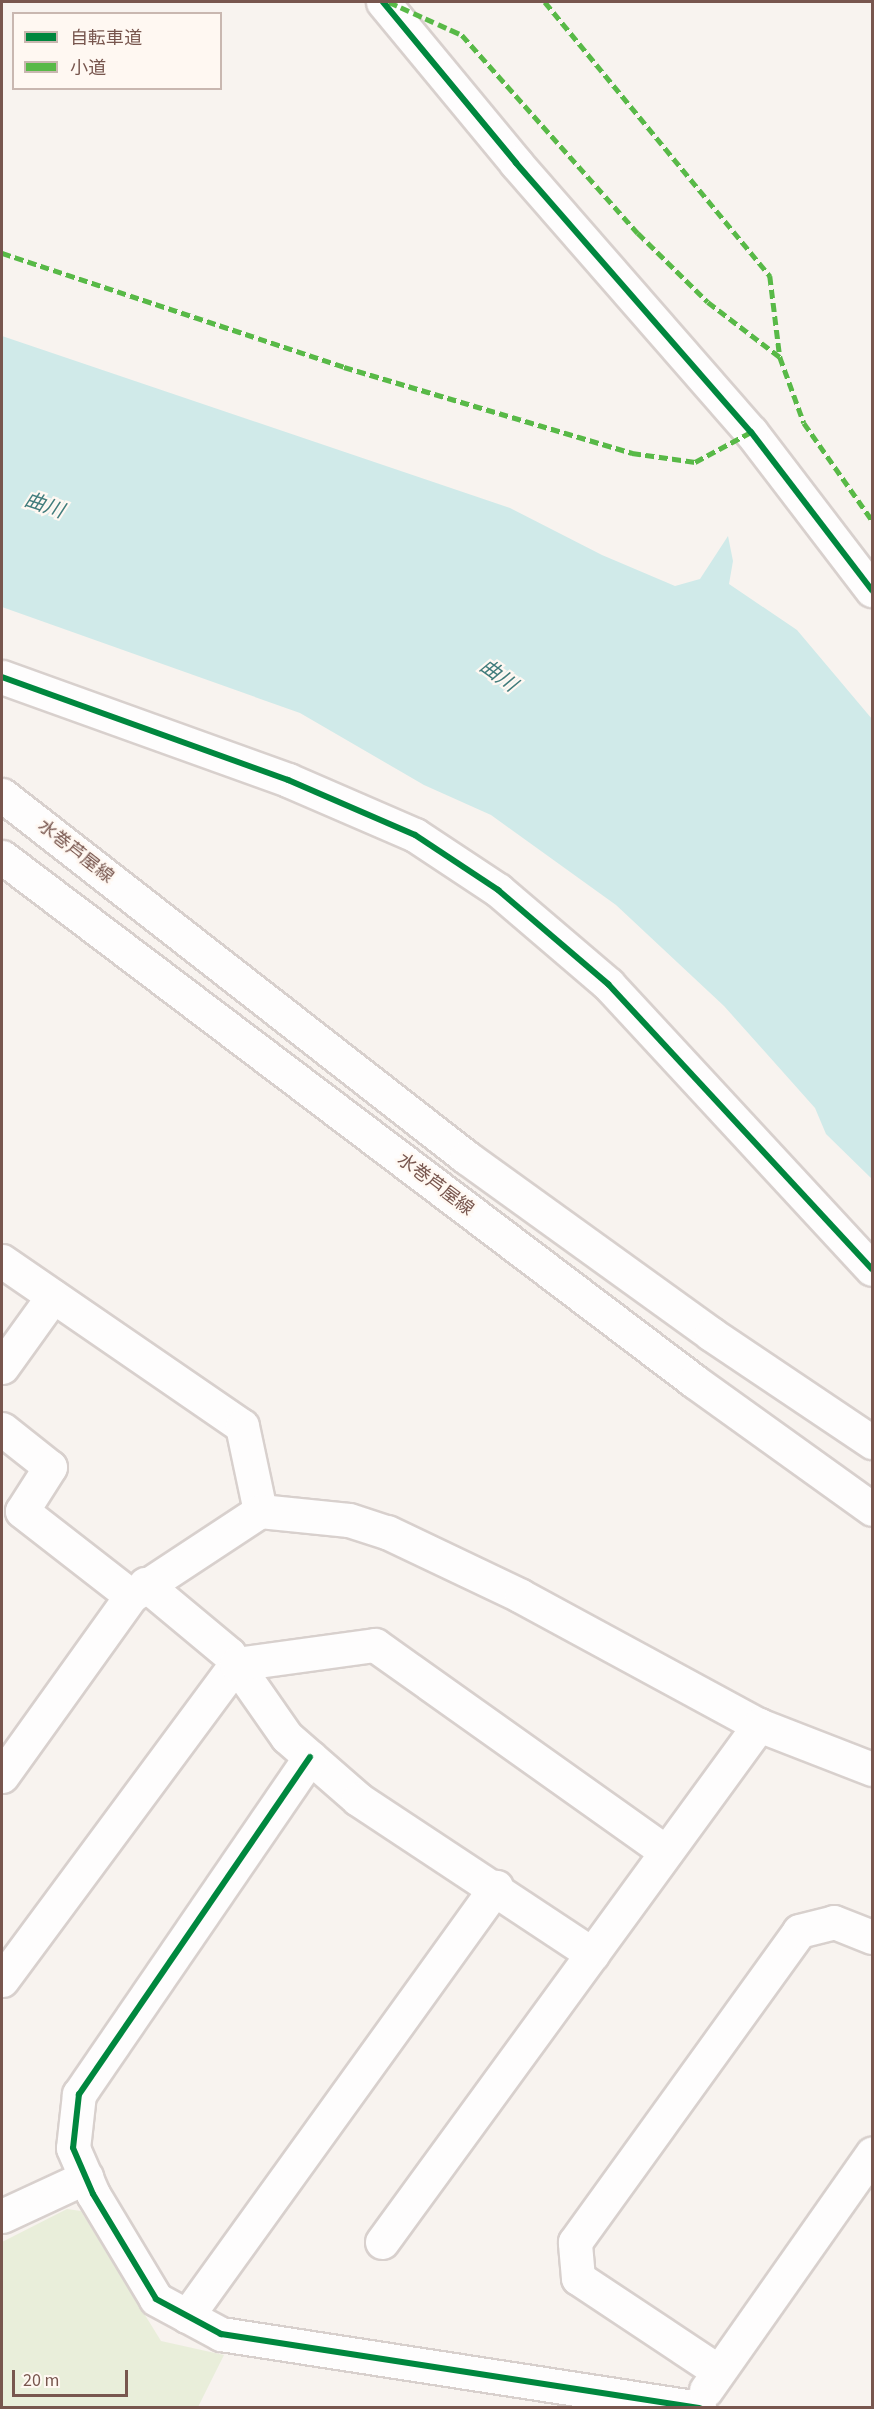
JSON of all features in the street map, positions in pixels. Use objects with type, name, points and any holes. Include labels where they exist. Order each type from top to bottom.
[{"type":"street","points":[[383,2],[516,164],[751,432],[873,590]]},
{"type":"street","points":[[2,677],[288,780],[415,835],[498,890],[608,984],[873,1269]]},
{"type":"street","name":"水巻芦屋線","points":[[2,795],[466,1157],[711,1334],[873,1442]]},
{"type":"street","name":"水巻芦屋線","points":[[2,857],[685,1374],[873,1509]]},
{"type":"street","points":[[2,1261],[242,1426],[260,1511]]},
{"type":"street","points":[[2,1367],[53,1296]]},
{"type":"street","points":[[2,1429],[50,1467],[22,1511],[138,1590],[236,1664],[287,1737],[357,1799],[496,1887],[592,1954]]},
{"type":"street","points":[[2,1776],[138,1590],[260,1511],[349,1520],[387,1532],[521,1596],[759,1725],[873,1768]]},
{"type":"street","points":[[2,1980],[236,1664],[375,1645],[666,1852]]},
{"type":"street","points":[[382,2242],[759,1725]]},
{"type":"street","points":[[310,1757],[79,2094],[73,2148],[86,2177],[156,2299],[221,2334],[698,2406],[718,2371],[873,2154]]},
{"type":"street","points":[[187,2316],[496,1887]]},
{"type":"street","points":[[718,2371],[578,2278],[575,2242],[799,1931],[834,1922],[873,1937]]},
{"type":"street","points":[[2,2216],[86,2177]]},
{"type":"green space","points":[[67,2209],[81,2211],[161,2341],[224,2355],[198,2407],[2,2407],[2,2242]]},
{"type":"water","name":"曲川","points":[[2,336],[510,508],[602,555],[675,586],[700,579],[728,536],[733,561],[729,584],[797,630],[872,719],[872,1179],[826,1134],[815,1108],[724,1006],[616,905],[491,815],[424,785],[300,713],[2,607]]},
{"type":"marked path","points":[[389,2],[462,35],[638,233],[708,302],[780,357]]},
{"type":"marked path","points":[[545,2],[770,276],[780,357],[804,423],[872,520]]},
{"type":"marked path","points":[[2,253],[344,367],[632,453],[695,462],[751,432]]},
{"type":"cycle path","points":[[383,2],[516,163],[751,432],[872,590]]},
{"type":"cycle path","points":[[2,677],[288,780],[415,835],[498,890],[608,984],[872,1269]]},
{"type":"cycle path","points":[[310,1757],[79,2094],[73,2148],[93,2194],[156,2299],[221,2334],[699,2408]]}]
